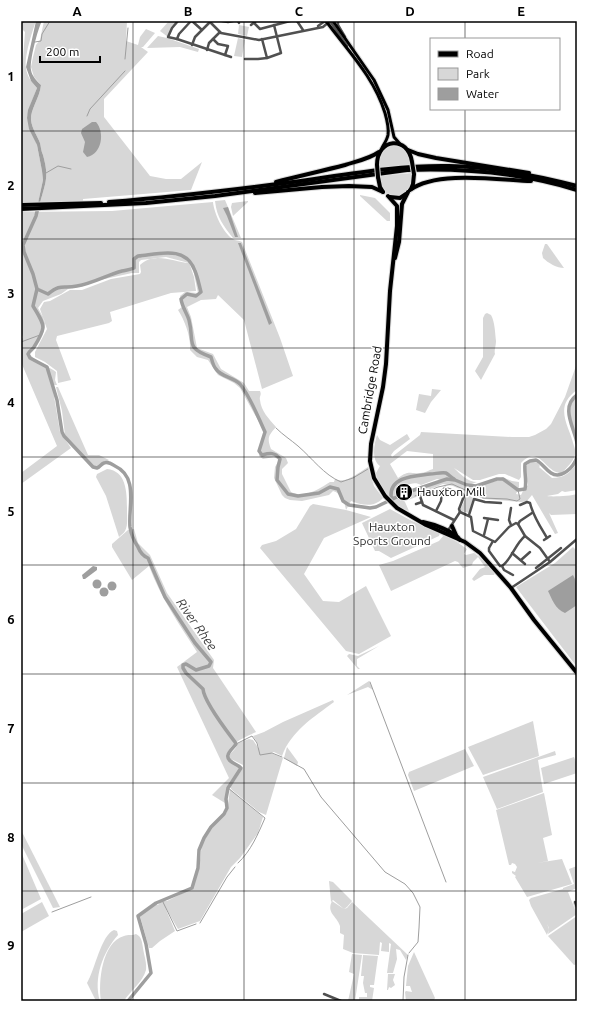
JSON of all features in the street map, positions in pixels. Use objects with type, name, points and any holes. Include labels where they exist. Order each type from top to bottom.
[{"type":"highway","points":[[256,187],[360,161],[371,157],[390,144],[400,144],[408,150],[418,154],[515,170],[577,186]]},
{"type":"highway","points":[[381,150],[377,158],[377,165],[380,187],[383,192]]},
{"type":"highway","points":[[408,150],[414,174],[413,184],[409,191]]},
{"type":"highway","points":[[45,207],[182,196],[363,172],[421,166],[476,168],[551,179]]},
{"type":"highway","points":[[21,205],[30,207],[45,207],[146,203],[241,193],[414,170],[474,171],[541,181],[577,190]]},
{"type":"highway","points":[[241,193],[250,194],[349,186],[372,187],[388,196],[400,198],[417,186],[430,181],[452,178],[541,181]]},
{"type":"highway","name":"Cambridge Road","points":[[394,260],[397,255],[399,242],[402,204],[409,191]]},
{"type":"highway","name":"Cambridge Road","points":[[388,196],[395,204],[398,212],[397,234],[390,292],[386,370],[370,449],[370,461],[378,485],[391,502],[402,512],[448,533]]},
{"type":"highway","points":[[21,209],[30,207]]},
{"type":"highway","points":[[452,525],[456,536]]},
{"type":"highway","points":[[448,533],[456,536],[460,540]]},
{"type":"highway","points":[[448,533],[480,553],[511,588],[534,620],[577,673]]},
{"type":"main road","points":[[328,22],[350,45],[371,74],[381,92],[388,110],[394,135],[400,144]]},
{"type":"main road","points":[[328,22],[355,57],[375,88],[386,118],[388,134],[381,150]]},
{"type":"street","points":[[178,21],[172,28],[168,37],[231,57]]},
{"type":"street","points":[[177,39],[179,34],[192,21],[202,30]]},
{"type":"street","points":[[192,45],[195,37],[210,21],[220,32],[259,40],[324,26],[328,22]]},
{"type":"street","points":[[222,21],[233,21]]},
{"type":"street","points":[[251,25],[255,22],[260,29],[290,21]]},
{"type":"street","points":[[297,21],[303,30]]},
{"type":"street","points":[[338,21],[339,26],[350,45]]},
{"type":"street","points":[[245,59],[251,60],[267,58],[281,53],[274,25]]},
{"type":"street","points":[[207,50],[209,43],[220,32]]},
{"type":"street","points":[[213,39],[218,44],[228,46],[226,55]]},
{"type":"street","points":[[262,39],[267,58]]},
{"type":"street","points":[[430,493],[442,491],[445,488],[463,494],[464,496],[459,509],[460,512],[454,520],[448,533]]},
{"type":"street","points":[[436,511],[441,501],[442,491]]},
{"type":"street","points":[[420,496],[423,505],[454,520]]},
{"type":"street","points":[[469,515],[474,499],[485,502],[501,503]]},
{"type":"street","points":[[416,504],[422,502]]},
{"type":"street","points":[[520,505],[527,502],[530,503],[532,513],[538,521],[545,539],[550,536]]},
{"type":"street","points":[[511,508],[509,520],[511,525]]},
{"type":"street","points":[[460,512],[469,515],[472,520],[474,531],[493,541]]},
{"type":"street","points":[[513,575],[500,566],[489,551],[489,548],[493,541],[497,540],[511,525],[516,523],[518,524],[532,513]]},
{"type":"street","points":[[484,518],[498,520]]},
{"type":"street","points":[[484,535],[488,519]]},
{"type":"street","points":[[518,524],[525,536],[540,548],[548,557],[550,562]]},
{"type":"street","points":[[502,566],[507,562],[520,540],[525,536]]},
{"type":"street","points":[[511,588],[550,562],[577,539]]},
{"type":"street","points":[[536,568],[561,548]]},
{"type":"street","points":[[521,560],[530,552]]},
{"type":"street","points":[[512,553],[525,564]]},
{"type":"street","points":[[575,902],[577,907]]},
{"type":"street","points":[[324,994],[341,1001]]},
{"type":"green space","points":[[21,21],[36,21],[29,44],[26,63],[29,77],[37,88],[27,118],[37,145],[42,171],[43,180],[38,203],[21,203],[21,86],[25,32],[21,28]]},
{"type":"green space","points":[[44,21],[127,21],[126,41],[138,45],[140,37],[146,29],[155,33],[143,47],[141,47],[148,52],[104,99],[104,117],[150,176],[166,179],[181,179],[202,162],[191,190],[83,199],[83,201],[40,203],[45,184],[46,169],[40,143],[33,129],[31,116],[41,85],[34,77],[31,67],[36,45],[40,40]]},
{"type":"green space","points":[[169,21],[177,21],[168,37],[160,31]]},
{"type":"green space","points":[[239,25],[249,27],[247,36],[238,34]]},
{"type":"green space","points":[[158,36],[199,49],[198,52],[180,47],[147,48]]},
{"type":"green space","points":[[238,38],[245,40],[242,57],[234,56]]},
{"type":"green space","points":[[394,145],[402,147],[407,151],[412,165],[379,169],[381,154],[386,148]]},
{"type":"green space","points":[[412,173],[411,186],[406,193],[393,196],[388,195],[382,189],[379,176]]},
{"type":"green space","points":[[360,195],[375,198],[390,213],[390,221],[387,221]]},
{"type":"green space","points":[[225,200],[241,238],[233,238],[219,217],[215,201]]},
{"type":"green space","points":[[248,201],[233,216],[231,207],[232,203]]},
{"type":"green space","points":[[213,202],[217,217],[223,228],[234,240],[242,242],[280,338],[293,376],[262,389],[244,320],[218,295],[216,299],[201,300],[187,307],[191,317],[197,348],[213,354],[221,369],[244,383],[249,391],[260,391],[262,408],[276,427],[269,437],[271,449],[286,458],[288,463],[282,469],[282,474],[291,492],[296,494],[306,494],[321,488],[330,482],[334,482],[335,479],[348,479],[368,467],[374,486],[383,498],[376,503],[368,505],[351,501],[346,510],[344,501],[336,492],[333,491],[329,495],[302,501],[290,500],[282,495],[274,478],[275,467],[279,460],[274,457],[263,459],[259,456],[264,431],[240,388],[234,383],[218,375],[208,360],[197,357],[190,350],[190,340],[187,329],[178,310],[182,307],[180,296],[185,292],[198,293],[193,269],[190,265],[196,291],[171,293],[110,312],[112,321],[109,323],[57,336],[56,340],[71,380],[58,383],[57,371],[35,357],[35,352],[47,329],[45,323],[44,331],[40,340],[30,354],[34,359],[56,372],[55,380],[57,385],[53,385],[53,390],[60,432],[71,448],[21,484],[21,473],[57,446],[21,362],[21,339],[23,338],[21,330],[21,212],[112,211]],"holes":[[[166,257],[189,263],[164,258],[158,258]],[[151,259],[140,265],[140,274],[111,279],[82,290],[70,290],[50,301],[44,302],[40,309],[43,317],[38,308],[43,301],[61,294],[68,289],[100,280],[132,273],[139,273],[139,262],[141,260]]]},
{"type":"green space","points":[[545,244],[547,244],[564,268],[553,265],[543,258],[542,253]]},
{"type":"green space","points":[[487,313],[491,315],[494,324],[496,341],[495,354],[481,380],[475,371],[483,357],[483,318]]},
{"type":"green space","points":[[577,363],[577,390],[570,396],[564,410],[566,424],[575,448],[575,454],[574,458],[562,473],[556,472],[538,458],[533,456],[521,463],[521,477],[519,480],[505,474],[499,474],[480,480],[473,480],[454,468],[467,479],[477,482],[466,486],[474,489],[473,495],[453,486],[443,484],[428,490],[419,496],[408,500],[406,498],[409,490],[434,484],[441,480],[437,479],[421,485],[415,483],[396,488],[409,511],[403,509],[392,501],[383,491],[377,479],[376,473],[380,466],[375,460],[374,452],[377,435],[380,440],[390,445],[407,434],[410,439],[394,451],[391,455],[392,457],[420,435],[421,432],[529,437],[546,429],[551,424],[565,397]],"holes":[[[407,451],[433,454],[433,469],[424,473],[407,473],[398,478],[390,464]]]},
{"type":"green space","points":[[56,387],[58,387],[88,455],[99,455],[109,460],[108,461],[105,461],[98,467],[94,467],[65,435],[62,411]]},
{"type":"green space","points":[[432,389],[441,390],[431,402],[425,413],[416,410],[419,394],[431,396]]},
{"type":"green space","points":[[577,396],[577,436],[571,420],[570,410],[573,401]]},
{"type":"green space","points":[[532,461],[538,463],[540,466],[539,467],[552,478],[560,477],[566,474],[572,470],[577,463],[577,490],[562,491],[558,494],[547,496],[577,494],[577,514],[551,515],[549,513],[558,533],[555,534],[532,495],[527,501],[521,502],[484,499],[474,495],[477,486],[500,480],[502,477],[519,482],[519,487],[516,494],[521,495],[528,485],[525,473],[526,466]]},
{"type":"green space","points":[[107,469],[119,474],[125,485],[127,499],[127,527],[125,532],[119,537],[106,496],[96,477],[97,474]]},
{"type":"green space","points":[[465,495],[469,495],[473,498],[469,513],[460,510],[466,497]]},
{"type":"green space","points":[[313,504],[346,510],[371,517],[324,538],[304,574],[323,601],[339,602],[366,586],[391,636],[359,654],[346,651],[260,548],[262,545],[276,541],[296,529],[310,506]]},
{"type":"green space","name":"Hauxton Sports Ground","points":[[390,509],[412,521],[440,533],[439,536],[391,558],[379,551],[375,551],[362,523]]},
{"type":"green space","points":[[134,529],[138,543],[150,555],[167,593],[214,660],[213,668],[256,732],[241,739],[229,749],[227,759],[233,764],[239,766],[240,769],[227,789],[225,803],[212,795],[229,778],[177,667],[197,652],[165,600],[149,566],[132,580],[112,547],[112,544],[128,530]]},
{"type":"green space","points":[[444,535],[467,549],[464,554],[474,553],[481,558],[495,573],[494,575],[484,575],[474,581],[472,579],[480,569],[485,567],[478,557],[472,565],[463,568],[458,562],[455,561],[391,591],[379,565],[393,561],[439,541]]},
{"type":"green space","points":[[573,547],[577,551],[577,667],[516,587],[555,563]]},
{"type":"green space","points":[[379,646],[357,659],[357,666],[360,669],[358,669],[347,656],[349,654],[358,656]]},
{"type":"green space","points":[[369,681],[373,690],[368,687],[347,695]]},
{"type":"green space","points":[[333,700],[334,702],[311,719],[297,732],[286,747],[282,756],[274,752],[271,753],[283,758],[266,815],[259,812],[232,790],[230,787],[243,768],[243,765],[229,757],[238,743],[249,739],[253,740],[259,749],[253,736]]},
{"type":"green space","points":[[533,721],[539,756],[483,775],[468,747]]},
{"type":"green space","points":[[287,747],[298,762],[297,766],[284,758]]},
{"type":"green space","points":[[465,749],[474,766],[414,791],[408,775],[409,772]]},
{"type":"green space","points":[[555,751],[556,755],[538,760],[543,792],[497,809],[483,777]]},
{"type":"green space","points":[[574,757],[577,765],[577,773],[544,784],[541,768]]},
{"type":"green space","points":[[230,789],[263,817],[258,833],[240,858],[231,867],[200,921],[178,929],[165,907],[175,931],[152,948],[149,948],[140,916],[156,904],[158,905],[161,901],[167,901],[193,888],[199,869],[202,843],[215,824],[227,812]]},
{"type":"green space","points":[[544,793],[552,835],[543,838],[548,861],[537,863],[562,859],[572,884],[527,897],[515,877],[516,876],[512,873],[512,871],[515,872],[517,867],[512,863],[509,865],[496,810]]},
{"type":"green space","points":[[21,830],[60,907],[53,908],[21,844]]},
{"type":"green space","points":[[21,852],[41,899],[21,910]]},
{"type":"green space","points":[[577,866],[577,888],[568,892],[576,912],[573,903],[577,901],[577,914],[548,934],[549,930],[547,935],[529,900],[531,898],[563,889],[574,884],[569,869]]},
{"type":"green space","points":[[329,881],[333,882],[352,901],[344,909],[333,900],[331,902]]},
{"type":"green space","points":[[332,901],[344,909],[347,908],[352,902],[408,955],[406,960],[400,950],[396,949],[397,959],[393,973],[387,973],[391,944],[389,943],[389,952],[381,951],[382,943],[380,942],[379,955],[353,953],[343,949],[344,935],[340,933],[339,923],[331,912],[330,905]]},
{"type":"green space","points":[[42,902],[49,916],[21,932],[21,914]]},
{"type":"green space","points":[[577,916],[577,964],[574,965],[548,936]]},
{"type":"green space","points":[[114,930],[117,931],[118,935],[108,949],[101,966],[98,983],[100,1001],[96,1001],[87,983],[105,939],[109,933]]},
{"type":"green space","points":[[136,934],[141,938],[142,942],[146,965],[144,974],[124,1001],[101,1001],[101,974],[106,954],[117,940],[126,935]]},
{"type":"green space","points":[[414,952],[435,998],[434,1000],[406,1001],[405,992],[412,992],[410,986],[406,986],[408,966]]},
{"type":"green space","points":[[352,954],[362,955],[355,1001],[348,1001],[354,974],[349,972]]},
{"type":"green space","points":[[363,955],[378,956],[374,985],[370,985],[370,987],[374,988],[372,1001],[359,1001],[359,997],[367,997],[363,983],[364,976],[361,976]]},
{"type":"green space","points":[[388,974],[395,974],[393,980],[395,985],[391,988],[389,987],[387,990]]},
{"type":"water","points":[[36,21],[42,21],[34,45],[31,70],[33,76],[41,85],[32,112],[31,120],[33,129],[40,143],[46,169],[45,184],[40,203],[38,203],[43,180],[42,171],[37,145],[29,129],[27,118],[28,110],[37,88],[31,81],[26,67]]},
{"type":"water","points":[[92,122],[96,122],[99,126],[101,137],[99,147],[96,152],[87,157],[83,152],[85,142],[81,133],[82,129]]},
{"type":"water","points":[[228,207],[238,237],[235,237],[223,208]]},
{"type":"water","points":[[238,243],[241,243],[272,323],[269,325]]},
{"type":"water","points":[[93,566],[97,567],[97,570],[83,579],[82,575]]},
{"type":"water","points":[[573,575],[575,578],[577,605],[565,613],[556,606],[548,591]]},
{"type":"water","points":[[97,579],[102,584],[97,589],[92,584]]},
{"type":"water","points":[[112,581],[117,586],[112,591],[107,586]]},
{"type":"water","points":[[104,587],[109,592],[104,597],[99,592]]},
{"type":"waterway","points":[[35,42],[41,41],[42,34],[50,21]]},
{"type":"waterway","points":[[125,59],[128,28]]},
{"type":"waterway","points":[[87,116],[90,109],[125,71]]},
{"type":"waterway","points":[[46,173],[58,166],[71,169]]},
{"type":"waterway","name":"River Rhee","points":[[38,207],[36,216],[23,245],[37,289],[33,306],[42,322],[43,330],[34,347],[28,354],[30,358],[47,367],[57,400],[64,436],[93,467],[97,468],[105,462],[113,464],[127,477],[131,493],[130,527],[134,540],[141,552],[148,558],[165,597],[195,643],[211,662],[209,666],[196,670],[186,664],[183,665],[183,668],[186,673],[203,689],[204,695],[211,708],[235,742],[236,744],[229,752],[228,757],[230,761],[241,768],[228,788],[226,799],[227,808],[224,814],[211,827],[199,850],[198,868],[192,888],[156,903],[138,916],[146,944],[151,973],[128,1001]]},
{"type":"waterway","points":[[37,289],[48,294],[59,287],[83,285],[134,268],[134,259],[138,256],[171,253],[179,254],[185,257],[191,263],[195,271],[201,292],[196,296],[187,294],[181,299],[182,305],[189,320],[192,343],[197,350],[211,357],[218,372],[234,380],[244,389],[265,432],[259,451],[262,455],[272,454],[276,455],[280,459],[277,480],[288,494],[298,496],[319,493],[330,487],[338,489],[343,501],[349,505],[370,508],[376,507],[405,493],[447,479],[476,486],[497,479],[503,479],[518,490],[525,489],[525,464],[530,461],[536,460],[551,473],[559,475],[567,471],[573,465],[577,457]]},
{"type":"waterway","points":[[21,342],[40,335]]},
{"type":"waterway","points":[[577,395],[569,405],[570,418],[577,443]]},
{"type":"waterway","points":[[276,428],[298,446],[324,471],[341,482],[353,478],[368,469]]},
{"type":"waterway","points":[[393,499],[391,496],[392,489],[395,484],[405,478],[418,475],[446,473],[454,479]]},
{"type":"waterway","points":[[415,496],[438,487],[452,484],[483,498],[517,501],[520,499],[518,490]]},
{"type":"waterway","points":[[370,682],[446,882]]},
{"type":"waterway","points":[[236,744],[252,736],[257,743],[260,755],[272,753],[282,757]]},
{"type":"waterway","points":[[284,758],[304,769],[321,797],[385,872],[405,884],[413,893],[420,907],[419,928],[418,942],[409,953]]},
{"type":"waterway","points":[[228,788],[265,818],[250,848],[238,863]]},
{"type":"waterway","points":[[200,923],[227,877],[235,867]]},
{"type":"waterway","points":[[52,912],[91,897]]},
{"type":"waterway","points":[[162,900],[177,931],[196,924]]},
{"type":"waterway","points":[[403,1001],[404,977],[408,955]]},
{"type":"place","name":"Hauxton Mill","points":[[404,492]]}]
